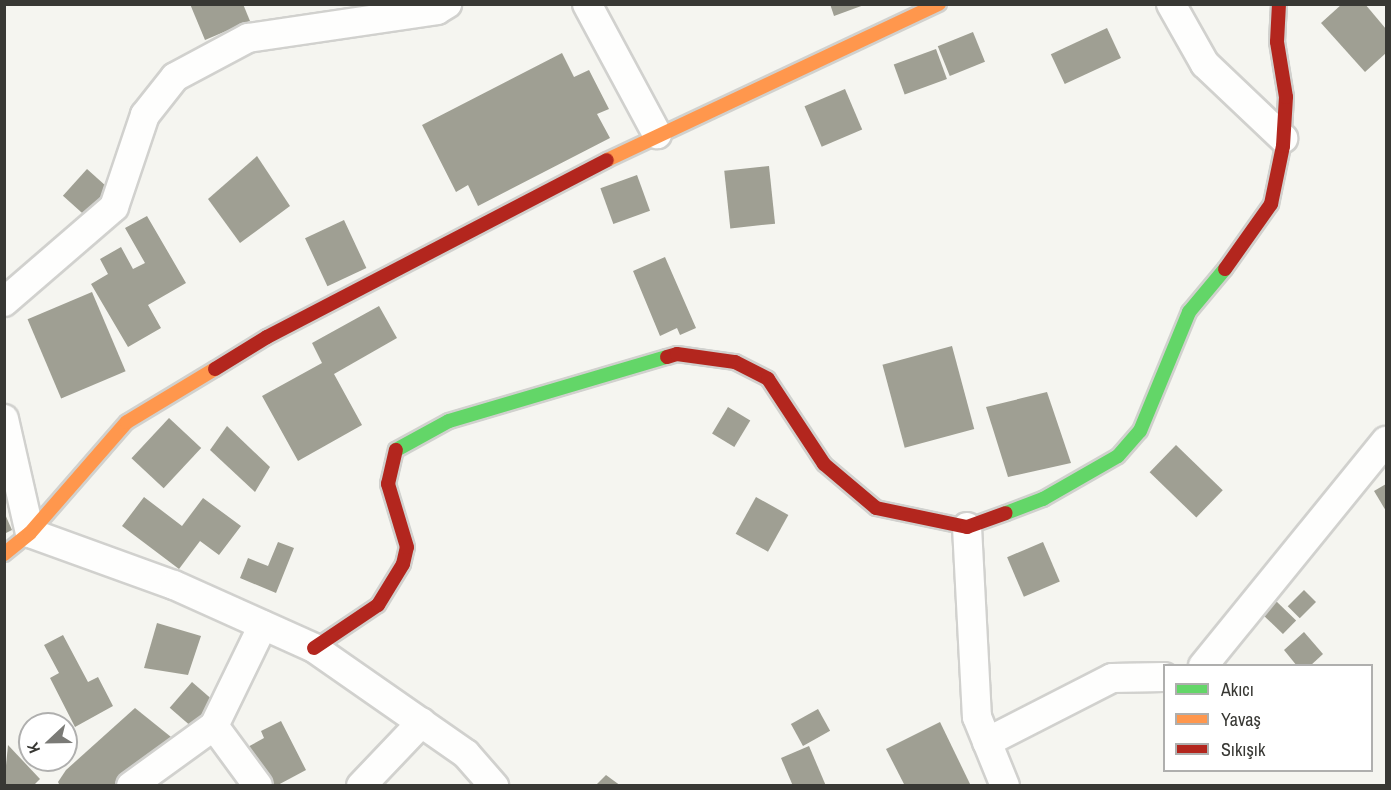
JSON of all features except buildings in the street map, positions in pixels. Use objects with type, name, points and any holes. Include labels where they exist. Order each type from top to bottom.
[{"type":"street","points":[[4,302],[114,207],[145,115],[175,77],[248,38],[437,10],[447,4]]},
{"type":"street","points":[[587,4],[657,134]]},
{"type":"street","points":[[4,554],[30,533],[127,422],[267,337],[657,134],[939,4]]},
{"type":"street","points":[[1171,4],[1205,64],[1283,138]]},
{"type":"street","points":[[314,648],[378,605],[403,564],[407,547],[388,484],[393,452],[449,421],[677,354],[735,362],[768,379],[824,464],[876,508],[967,527],[1043,499],[1118,456],[1140,431],[1189,312],[1237,255],[1271,204],[1283,138],[1286,96],[1277,42],[1280,4]]},
{"type":"street","points":[[4,419],[30,533]]},
{"type":"street","points":[[1205,664],[1386,441]]},
{"type":"street","points":[[967,527],[972,674],[976,717],[1005,786]]},
{"type":"street","points":[[30,533],[174,585],[314,648],[466,754],[494,786]]},
{"type":"street","points":[[131,786],[214,726],[263,625]]},
{"type":"street","points":[[987,742],[1112,678],[1163,676]]},
{"type":"street","points":[[361,786],[422,722]]},
{"type":"street","points":[[214,726],[258,786]]},
{"type":"traffic: fast","points":[[1006,513],[1043,499],[1118,456],[1140,431],[1189,312],[1225,269]]},
{"type":"traffic: fast","points":[[396,450],[449,421],[667,357]]},
{"type":"traffic: slow","points":[[607,160],[939,4]]},
{"type":"traffic: slow","points":[[4,554],[30,533],[127,422],[215,369]]},
{"type":"traffic: jam","points":[[1225,269],[1271,204],[1283,146],[1286,97],[1277,42],[1279,4]]},
{"type":"traffic: jam","points":[[215,369],[267,337],[607,160]]},
{"type":"traffic: jam","points":[[667,357],[677,354],[735,362],[768,379],[824,464],[876,508],[967,527],[1006,513]]},
{"type":"traffic: jam","points":[[314,648],[378,605],[403,564],[407,547],[388,484],[396,450]]}]
